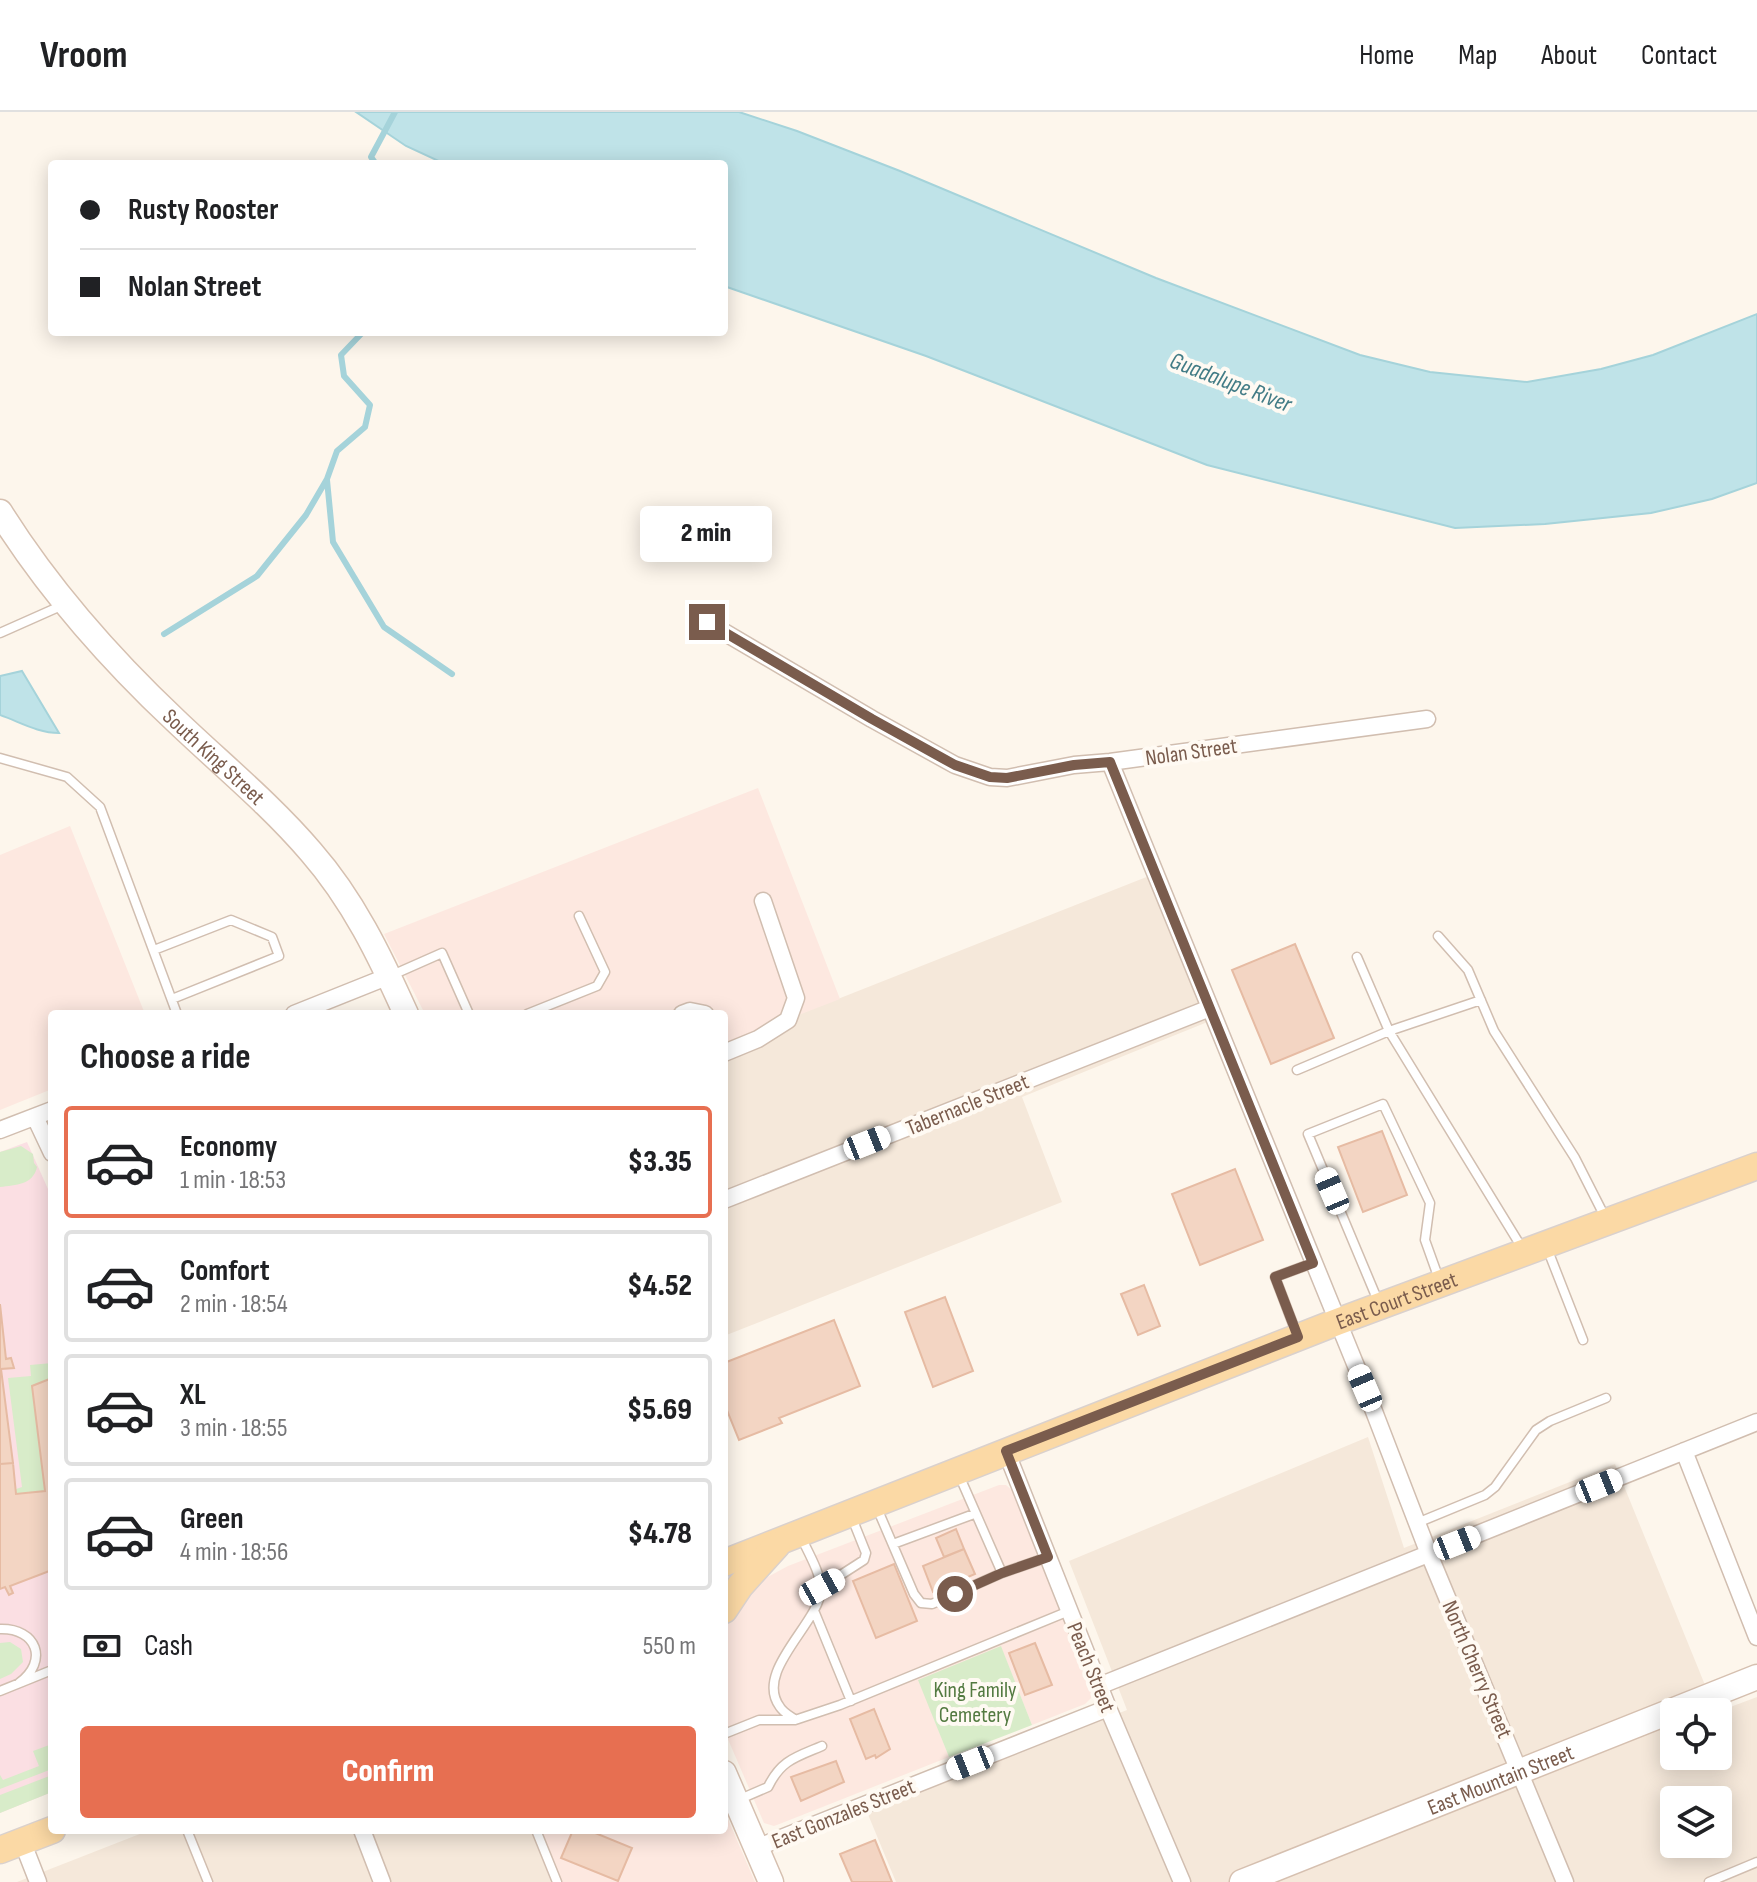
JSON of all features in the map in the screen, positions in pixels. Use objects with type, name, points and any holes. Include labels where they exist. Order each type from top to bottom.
[{"type":"main road","name":"South King Street","points":[[0,512],[64,605],[173,718],[272,810],[312,854],[368,933],[404,1010]]},
{"type":"main road","name":"East Court Street","points":[[728,1561],[1337,1322],[1757,1166]]},
{"type":"main road","points":[[728,1604],[740,1586],[790,1537]]},
{"type":"main road","name":"East Mountain Street","points":[[1242,1882],[1757,1677]]},
{"type":"main road","points":[[730,1804],[756,1848],[771,1882]]},
{"type":"main road","points":[[11,1846],[48,1832]]},
{"type":"street","name":"Nolan Street","points":[[707,622],[885,727],[955,765],[990,777],[1007,778],[1074,765],[1427,719]]},
{"type":"street","name":"North Cherry Street","points":[[1110,762],[1365,1388],[1429,1554],[1565,1882]]},
{"type":"street","points":[[728,1049],[758,1039],[788,1020],[796,998],[763,901]]},
{"type":"street","points":[[304,1010],[389,976]]},
{"type":"street","name":"Tabernacle Street","points":[[728,1198],[1210,1008]]},
{"type":"street","points":[[0,1130],[48,1112]]},
{"type":"street","points":[[35,1117],[48,1145]]},
{"type":"street","points":[[1099,1686],[1757,1422]]},
{"type":"street","name":"Peach Street","points":[[1006,1451],[1099,1686],[1182,1882]]},
{"type":"street","points":[[1684,1451],[1757,1637]]},
{"type":"street","name":"East Gonzales Street","points":[[756,1848],[1108,1708]]},
{"type":"street","points":[[364,1834],[382,1882]]},
{"type":"street","points":[[11,1846],[38,1882]]},
{"type":"lane","points":[[0,633],[64,605]]},
{"type":"lane","points":[[0,758],[67,777],[100,807],[176,1010]]},
{"type":"lane","points":[[537,1010],[597,986],[605,972],[579,916]]},
{"type":"lane","points":[[154,950],[231,920],[272,937],[279,956],[172,999]]},
{"type":"lane","points":[[1438,936],[1468,970],[1494,1031],[1575,1158],[1608,1221]]},
{"type":"lane","points":[[389,976],[442,953],[467,1010]]},
{"type":"lane","points":[[1357,957],[1389,1031],[1535,1248],[1583,1340]]},
{"type":"lane","points":[[1297,1070],[1389,1031],[1481,1000]]},
{"type":"lane","points":[[1380,1306],[1308,1134],[1383,1104],[1430,1203],[1425,1240],[1441,1283]]},
{"type":"lane","points":[[1298,1337],[1275,1277],[1313,1263]]},
{"type":"lane","points":[[1417,1523],[1485,1495],[1500,1480],[1536,1430],[1606,1398]]},
{"type":"lane","points":[[957,1471],[1002,1573]]},
{"type":"lane","points":[[875,1503],[914,1594],[921,1603],[932,1604],[1002,1573],[1048,1557]]},
{"type":"lane","points":[[795,1720],[779,1706],[774,1691],[784,1654],[815,1613],[822,1587],[864,1560],[866,1553],[850,1513]]},
{"type":"lane","points":[[893,1544],[974,1514]]},
{"type":"lane","points":[[790,1537],[822,1587]]},
{"type":"lane","points":[[728,1732],[759,1720],[795,1720],[851,1701],[1070,1611]]},
{"type":"lane","points":[[815,1613],[851,1701]]},
{"type":"lane","points":[[0,1629],[19,1632],[32,1641],[36,1664],[30,1675],[19,1683]]},
{"type":"lane","points":[[0,1691],[48,1672]]},
{"type":"lane","points":[[730,1804],[768,1787],[776,1770],[788,1761],[822,1746]]},
{"type":"lane","points":[[189,1834],[208,1882]]},
{"type":"lane","points":[[538,1834],[557,1882]]},
{"type":"lane","points":[[1709,1882],[1757,1862]]},
{"type":"shaded area","points":[[758,788],[840,999],[728,1042],[728,1010],[423,1010],[384,934]]},
{"type":"shaded area","points":[[70,826],[143,1010],[48,1010],[48,1091],[0,1110],[0,855]]},
{"type":"shaded area","points":[[1149,876],[1210,1021],[1022,1097],[1062,1202],[728,1334],[728,1042]]},
{"type":"shaded area","points":[[27,1142],[48,1189],[48,1794],[0,1813],[0,1152]]},
{"type":"shaded area","points":[[1368,1437],[1404,1548],[1615,1464],[1710,1698],[1660,1698],[1660,1770],[1732,1770],[1732,1706],[1757,1697],[1757,1882],[896,1882],[867,1812],[1127,1710],[1069,1561]]},
{"type":"shaded area","points":[[999,1485],[1006,1485],[1014,1492],[1095,1693],[1085,1704],[1032,1725],[1001,1647],[919,1680],[949,1757],[774,1826],[764,1823],[728,1739],[728,1619],[735,1607],[762,1580],[788,1566]]},
{"type":"shaded area","points":[[728,1819],[755,1882],[551,1882],[533,1834],[728,1834]]},
{"type":"shaded area","points":[[140,1834],[533,1834],[551,1882],[17,1882]]},
{"type":"green space","points":[[21,1146],[33,1154],[37,1167],[35,1173],[23,1183],[0,1187],[0,1152]]},
{"type":"green space","points":[[48,1363],[48,1380],[32,1386],[45,1491],[16,1494],[16,1489],[22,1487],[8,1378],[31,1376],[30,1365]]},
{"type":"green space","points":[[10,1642],[21,1649],[23,1662],[11,1674],[0,1679],[0,1643]]},
{"type":"green space","name":"King Family Cemetery","points":[[1001,1646],[1032,1725],[949,1757],[918,1680]]},
{"type":"green space","points":[[48,1745],[48,1771],[0,1789],[0,1775],[3,1780],[39,1766],[33,1751]]},
{"type":"green space","points":[[48,1777],[48,1794],[0,1813],[0,1795]]},
{"type":"water","name":"Guadalupe River","points":[[356,112],[739,112],[900,171],[1156,278],[1360,355],[1430,372],[1527,382],[1601,369],[1653,355],[1757,314],[1757,483],[1712,499],[1651,513],[1545,524],[1455,528],[1207,465],[926,356],[728,287],[728,160],[436,160],[406,146]]},
{"type":"water","points":[[22,671],[59,733],[36,729],[0,715],[0,676]]},
{"type":"building","points":[[1295,944],[1334,1038],[1271,1064],[1232,970]]},
{"type":"building","points":[[1382,1131],[1407,1195],[1363,1212],[1338,1147]]},
{"type":"building","points":[[1235,1169],[1263,1240],[1200,1265],[1172,1194]]},
{"type":"building","points":[[1144,1285],[1160,1326],[1138,1335],[1121,1294]]},
{"type":"building","points":[[945,1297],[973,1371],[933,1387],[905,1312]]},
{"type":"building","points":[[0,1304],[6,1359],[11,1358],[14,1368],[1,1369],[13,1463],[0,1464]]},
{"type":"building","points":[[834,1320],[860,1386],[779,1418],[782,1423],[739,1440],[728,1413],[728,1361]]},
{"type":"building","points":[[48,1380],[48,1572],[10,1586],[13,1593],[9,1595],[5,1587],[0,1589],[0,1464],[13,1463],[16,1494],[45,1491],[32,1386]]},
{"type":"building","points":[[956,1529],[964,1549],[944,1557],[936,1538]]},
{"type":"building","points":[[964,1549],[975,1574],[933,1592],[923,1566]]},
{"type":"building","points":[[894,1564],[917,1621],[876,1638],[853,1581]]},
{"type":"building","points":[[1035,1643],[1052,1685],[1025,1695],[1009,1653]]},
{"type":"building","points":[[874,1709],[890,1749],[876,1758],[875,1755],[866,1759],[850,1719]]},
{"type":"building","points":[[836,1761],[844,1782],[801,1801],[791,1777]]},
{"type":"building","points":[[571,1834],[598,1834],[632,1848],[618,1881],[561,1858]]},
{"type":"building","points":[[875,1840],[892,1882],[852,1882],[840,1854]]},
{"type":"waterway","points":[[373,160],[371,157],[395,112]]},
{"type":"waterway","points":[[164,634],[257,576],[306,515],[327,479],[337,451],[365,427],[370,405],[344,376],[341,355],[359,336]]},
{"type":"waterway","points":[[327,480],[333,542],[384,627],[452,674]]},
{"type":"route","points":[[707,622],[955,765],[990,777],[1007,778],[1074,765],[1110,762],[1313,1263],[1275,1277],[1298,1337],[1006,1451],[1048,1557],[955,1594]]}]
